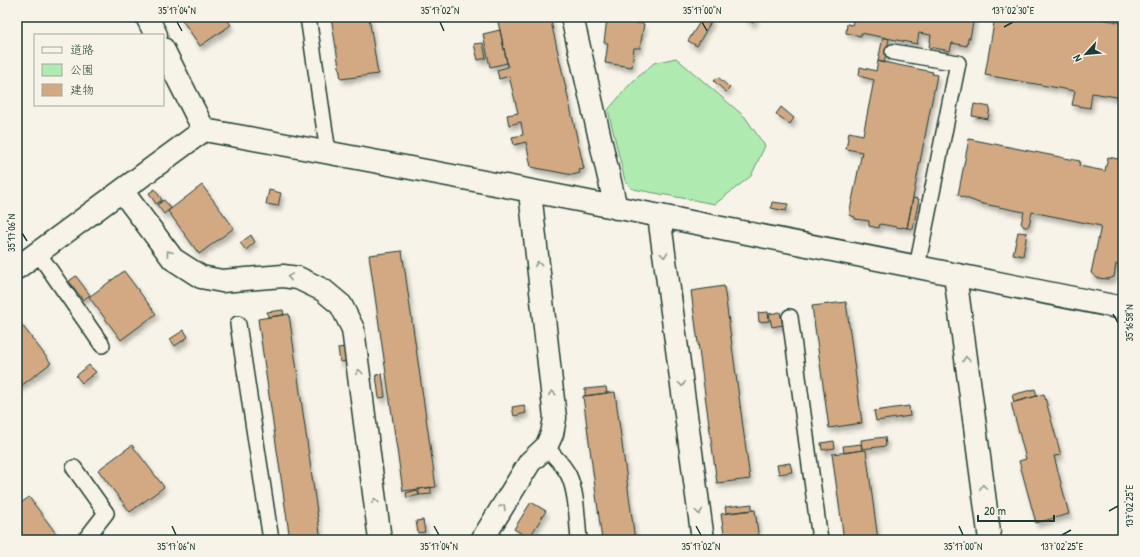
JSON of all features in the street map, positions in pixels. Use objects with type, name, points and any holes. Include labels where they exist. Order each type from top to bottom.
[{"type":"street","points":[[147,17],[156,34]]},
{"type":"street","points":[[572,17],[616,208]]},
{"type":"street","points":[[164,51],[204,130]]},
{"type":"street","points":[[17,268],[204,130],[328,152],[659,216],[1123,308]]},
{"type":"street","points":[[122,191],[173,259],[201,277],[222,281],[283,276],[298,278],[323,290],[341,305],[353,330],[380,540]]},
{"type":"street","points":[[482,540],[530,462],[546,447],[552,434],[555,418],[530,192]]},
{"type":"street","points":[[659,216],[703,540]]},
{"type":"street","points":[[955,274],[990,540]]},
{"type":"lane","points":[[308,17],[328,152]]},
{"type":"lane","points":[[894,52],[958,63],[917,267]]},
{"type":"lane","points":[[38,253],[102,345]]},
{"type":"lane","points":[[790,317],[820,540]]},
{"type":"lane","points":[[238,324],[271,540]]},
{"type":"lane","points":[[546,447],[562,465],[569,476],[574,490],[579,540]]},
{"type":"lane","points":[[74,468],[106,513],[85,540]]},
{"type":"green space","points":[[676,58],[745,117],[765,146],[751,176],[715,204],[633,189],[625,181],[608,110],[631,83],[654,63]]},
{"type":"building","points":[[180,17],[225,17],[231,25],[200,46]]},
{"type":"building","points":[[331,17],[369,17],[378,74],[341,79]]},
{"type":"building","points":[[497,17],[550,17],[584,169],[579,170],[580,173],[572,175],[531,167],[526,142],[514,145],[512,137],[523,135],[521,122],[509,125],[507,115],[518,113],[509,76],[499,79],[497,70],[508,67]]},
{"type":"building","points":[[703,17],[707,17],[712,20],[697,46],[688,41]]},
{"type":"building","points":[[744,17],[756,17],[753,23]]},
{"type":"building","points":[[854,17],[974,17],[967,46],[952,43],[950,51],[929,47],[931,35],[919,33],[917,44],[861,33],[861,36],[846,33],[847,24],[852,25]]},
{"type":"building","points":[[995,17],[1091,17],[1123,23],[1123,98],[1092,93],[1090,108],[1072,105],[1075,91],[985,75]]},
{"type":"building","points":[[607,18],[644,24],[640,48],[634,48],[632,67],[605,63],[608,43],[604,43]]},
{"type":"building","points":[[500,30],[507,63],[490,67],[483,34]]},
{"type":"building","points":[[883,37],[889,39],[884,63],[878,61]]},
{"type":"building","points":[[483,43],[486,58],[478,60],[474,44]]},
{"type":"building","points":[[878,61],[933,72],[932,74],[937,75],[907,228],[880,224],[879,228],[869,226],[869,221],[855,219],[855,217],[849,215],[862,152],[846,149],[849,132],[863,135],[874,80],[859,76],[860,67],[876,71]]},
{"type":"building","points":[[718,77],[730,88],[726,92],[714,81]]},
{"type":"building","points":[[974,104],[990,107],[988,119],[972,116]]},
{"type":"building","points":[[781,107],[794,118],[790,124],[776,114]]},
{"type":"building","points":[[969,139],[1080,161],[1079,166],[1105,171],[1108,157],[1123,160],[1123,246],[1120,242],[1119,251],[1123,251],[1123,265],[1116,264],[1114,277],[1108,279],[1097,278],[1091,273],[1101,226],[1032,212],[1029,225],[1024,227],[1021,223],[1024,212],[979,203],[958,195]]},
{"type":"building","points":[[202,185],[234,228],[199,254],[168,211]]},
{"type":"building","points":[[155,189],[162,200],[156,204],[149,193]]},
{"type":"building","points":[[269,190],[281,193],[278,206],[266,204]]},
{"type":"building","points":[[913,198],[919,199],[913,229],[907,228]]},
{"type":"building","points":[[164,200],[171,208],[164,214],[157,205]]},
{"type":"building","points":[[772,202],[788,204],[786,211],[771,208]]},
{"type":"building","points":[[1018,232],[1027,233],[1023,256],[1013,254]]},
{"type":"building","points":[[251,235],[255,242],[246,250],[240,243]]},
{"type":"building","points":[[402,251],[436,487],[403,491],[369,255]]},
{"type":"building","points":[[124,271],[156,314],[121,340],[89,297]]},
{"type":"building","points":[[76,276],[90,295],[83,300],[69,281]]},
{"type":"building","points":[[724,286],[750,479],[717,483],[691,291]]},
{"type":"building","points":[[846,302],[862,423],[829,428],[812,306]]},
{"type":"building","points":[[283,310],[284,315],[268,317],[267,312]]},
{"type":"building","points":[[768,312],[769,321],[759,322],[758,313]]},
{"type":"building","points":[[780,312],[783,325],[772,327],[769,314]]},
{"type":"building","points":[[289,314],[321,540],[290,540],[258,319]]},
{"type":"building","points":[[19,321],[51,363],[17,389],[17,322]]},
{"type":"building","points":[[184,330],[188,337],[175,346],[170,339]]},
{"type":"building","points":[[345,347],[347,361],[340,362],[338,348]]},
{"type":"building","points":[[89,365],[96,372],[82,383],[76,376]]},
{"type":"building","points":[[382,374],[385,397],[379,398],[376,375]]},
{"type":"building","points":[[606,387],[607,393],[585,396],[585,389]]},
{"type":"building","points":[[1035,389],[1037,396],[1014,402],[1012,395]]},
{"type":"building","points":[[615,392],[635,540],[602,540],[583,396]]},
{"type":"building","points":[[1044,394],[1061,455],[1054,456],[1069,514],[1036,523],[1019,461],[1026,459],[1011,403]]},
{"type":"building","points":[[524,405],[526,413],[514,416],[512,407]]},
{"type":"building","points":[[909,406],[910,416],[876,421],[874,411]]},
{"type":"building","points":[[885,437],[886,446],[862,449],[861,440]]},
{"type":"building","points":[[834,441],[835,448],[822,450],[821,443]]},
{"type":"building","points":[[861,444],[862,450],[844,453],[843,446]]},
{"type":"building","points":[[132,445],[164,487],[130,512],[98,470]]},
{"type":"building","points":[[866,450],[878,540],[844,540],[832,454]]},
{"type":"building","points":[[790,463],[792,472],[779,474],[777,465]]},
{"type":"building","points":[[431,487],[431,494],[419,495],[419,489]]},
{"type":"building","points":[[417,490],[419,495],[407,498],[406,493]]},
{"type":"building","points":[[29,497],[61,540],[17,540],[17,506]]},
{"type":"building","points":[[531,502],[546,511],[529,538],[514,529]]},
{"type":"building","points":[[752,504],[752,510],[726,513],[725,507]]},
{"type":"building","points":[[755,510],[759,540],[725,540],[721,514]]},
{"type":"building","points":[[423,520],[425,532],[418,533],[416,521]]}]
